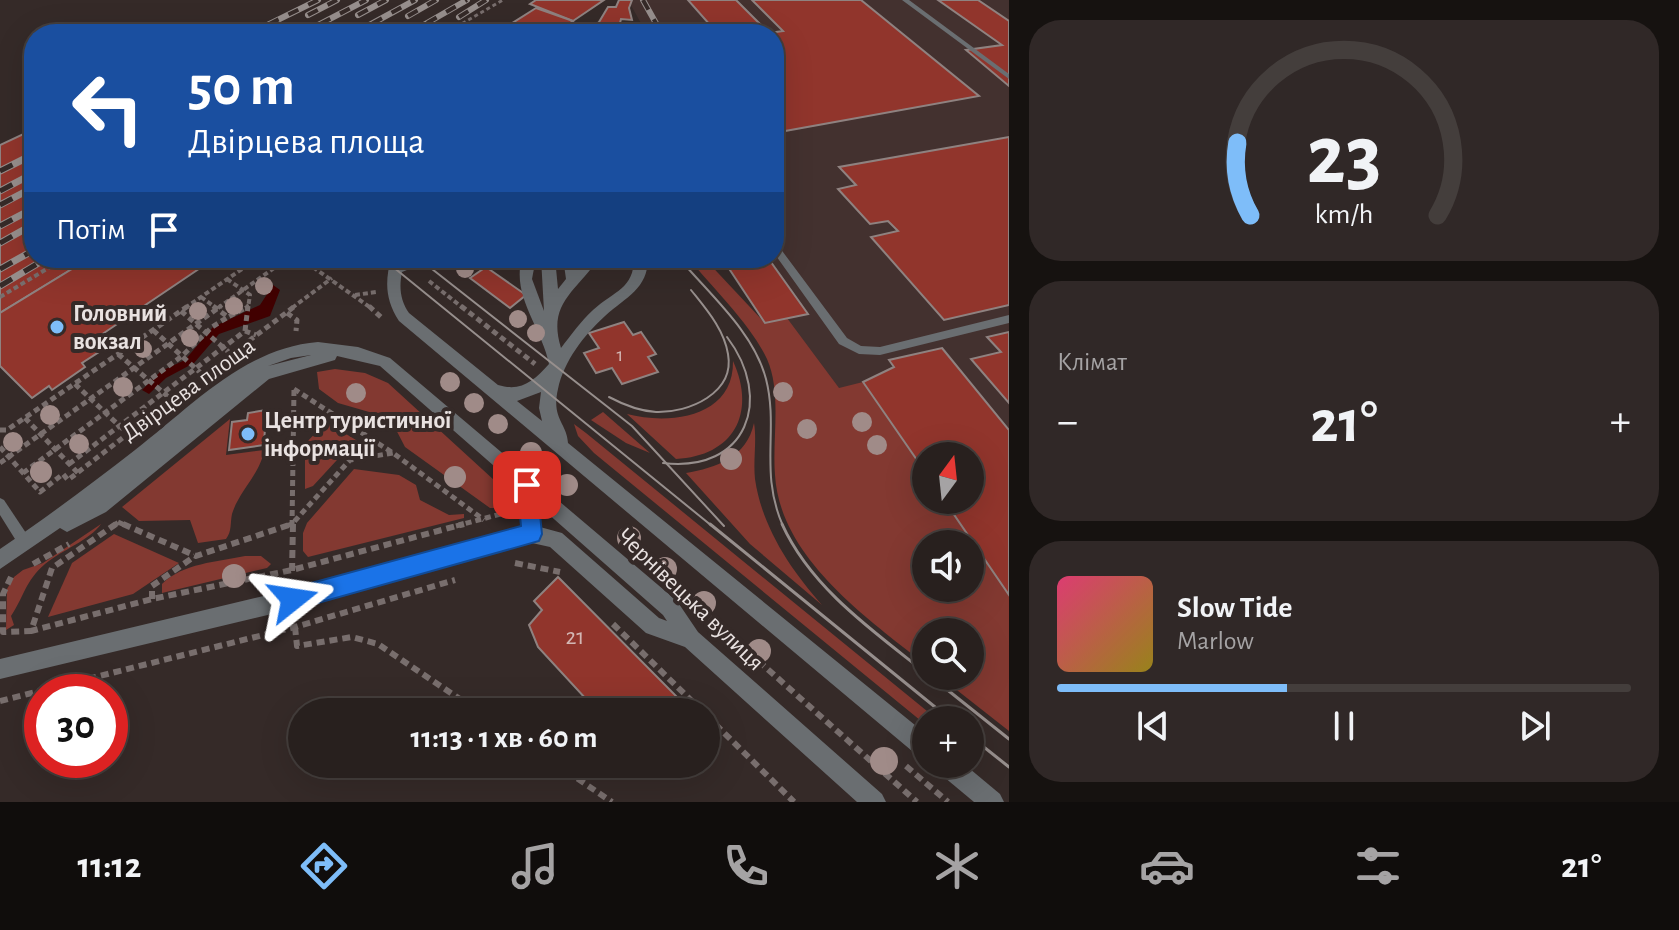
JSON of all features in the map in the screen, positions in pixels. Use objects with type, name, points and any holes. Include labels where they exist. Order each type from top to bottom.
[{"type":"street","points":[[397,268],[391,291],[404,317],[582,462]]},
{"type":"street","points":[[525,268],[526,287],[548,333],[557,366],[548,394],[546,417],[554,432],[582,462]]},
{"type":"street","points":[[548,333],[552,305],[549,268]]},
{"type":"street","points":[[571,268],[573,280]]},
{"type":"street","points":[[552,305],[583,268]]},
{"type":"street","points":[[488,388],[520,396],[540,386],[600,313],[632,291],[640,268]]},
{"type":"street","name":"Чернівецька вулиця","points":[[355,351],[385,362],[670,608],[691,639],[874,802]]},
{"type":"street","name":"Двірцева площа","points":[[0,560],[25,543],[100,506],[264,374],[295,363],[355,351]]},
{"type":"street","name":"Чернівецька вулиця","points":[[582,462],[912,736]]},
{"type":"street","points":[[527,485],[532,534]]},
{"type":"street","points":[[0,669],[293,599],[532,534],[555,539],[653,626],[691,639]]},
{"type":"street","points":[[963,778],[992,802]]},
{"type":"lane","points":[[905,0],[1009,77]]},
{"type":"lane","points":[[784,260],[843,341],[859,350],[880,351],[1009,319]]},
{"type":"lane","points":[[0,504],[25,543]]},
{"type":"path","points":[[461,24],[503,0]]},
{"type":"path","points":[[0,297],[48,268]]},
{"type":"path","points":[[2,432],[243,268]]},
{"type":"path","points":[[0,463],[273,268]]},
{"type":"path","points":[[316,268],[366,303]]},
{"type":"path","points":[[193,384],[332,278]]},
{"type":"path","points":[[69,464],[245,328],[250,295],[227,279]]},
{"type":"path","points":[[429,281],[537,366],[526,375]]},
{"type":"path","points":[[355,295],[381,291]]},
{"type":"path","points":[[201,297],[228,317]]},
{"type":"path","points":[[23,473],[184,358],[206,334],[228,317],[249,308]]},
{"type":"path","points":[[180,311],[232,355]]},
{"type":"path","points":[[287,313],[297,320],[296,331]]},
{"type":"path","points":[[245,328],[257,335]]},
{"type":"path","points":[[153,330],[204,376]]},
{"type":"path","points":[[118,354],[172,400]]},
{"type":"path","points":[[292,582],[295,376]]},
{"type":"path","points":[[75,384],[128,434]]},
{"type":"path","points":[[294,389],[393,453],[484,520],[493,531]]},
{"type":"path","points":[[0,447],[40,492],[63,474],[68,480],[78,473],[182,392]]},
{"type":"path","points":[[25,418],[78,473]]},
{"type":"path","points":[[152,599],[152,586],[196,556],[292,524],[350,460],[393,453]]},
{"type":"path","points":[[19,569],[5,586],[3,632],[31,631],[152,599],[292,570],[484,520],[513,510],[515,504]]},
{"type":"path","points":[[110,516],[196,556]]},
{"type":"path","points":[[31,631],[52,568],[119,522]]},
{"type":"path","points":[[29,564],[43,561],[83,535]]},
{"type":"path","points":[[502,567],[516,563],[560,572],[571,583]]},
{"type":"path","points":[[0,701],[295,627],[457,580]]},
{"type":"path","points":[[604,615],[688,698]]},
{"type":"path","points":[[295,627],[297,646],[352,637],[378,644],[458,698]]},
{"type":"path","points":[[720,730],[794,802]]},
{"type":"path","points":[[577,778],[612,802]]},
{"type":"shaded area","points":[[628,0],[1009,0],[1009,726],[981,690],[984,690],[984,618],[919,618],[782,350],[729,268],[784,268],[784,24],[641,24]]},
{"type":"shaded area","points":[[697,268],[713,268],[765,323],[787,318],[839,388],[863,382],[912,453],[912,514],[954,514],[965,530],[912,530],[912,602],[984,602],[984,558],[1009,595],[1009,731],[984,711],[984,706],[977,706],[957,690],[984,690],[984,618],[912,618],[912,654],[830,584],[792,533],[781,505],[775,475],[776,416],[772,372],[760,346],[742,320]]},
{"type":"shaded area","points":[[273,285],[280,290],[270,316],[219,334],[194,363],[166,378],[149,394],[142,390],[161,371],[185,360],[213,327],[260,305]]},
{"type":"shaded area","points":[[733,361],[740,380],[741,415],[735,429],[712,450],[676,459],[627,414],[679,417],[711,406],[723,395],[730,380]]},
{"type":"shaded area","points":[[335,369],[365,373],[388,383],[506,491],[511,508],[490,508],[405,447],[390,418],[338,403],[319,389],[317,372]]},
{"type":"shaded area","points":[[603,412],[650,453],[626,443],[591,420]]},
{"type":"shaded area","points":[[230,419],[226,455],[264,450],[259,466],[235,506],[226,539],[198,543],[190,520],[139,521],[122,507]]},
{"type":"shaded area","points":[[326,422],[362,446],[358,449],[348,448],[313,486],[305,489],[305,444]]},
{"type":"shaded area","points":[[754,423],[755,479],[764,514],[789,562],[822,605],[750,544],[686,473],[729,459],[745,444]]},
{"type":"shaded area","points":[[574,424],[921,706],[912,706],[912,714],[594,453],[578,436]]},
{"type":"shaded area","points":[[354,469],[399,475],[416,485],[420,500],[449,515],[464,514],[464,518],[308,557],[303,551],[303,533],[307,523]]},
{"type":"shaded area","points":[[101,524],[38,570],[11,616],[14,625],[6,630],[7,589],[14,577],[43,563]]},
{"type":"shaded area","points":[[114,534],[179,563],[133,594],[48,617],[72,563]]},
{"type":"shaded area","points":[[261,556],[271,564],[267,568],[162,593],[162,584],[180,572],[201,564]]},
{"type":"building","points":[[536,0],[604,0],[573,21],[530,4]]},
{"type":"building","points":[[619,0],[632,0],[629,8],[632,20],[621,19],[620,23],[625,24],[596,24],[608,7],[616,7]]},
{"type":"building","points":[[688,0],[736,0],[760,24],[709,24]]},
{"type":"building","points":[[752,0],[861,0],[979,96],[784,131],[784,24],[776,24]]},
{"type":"building","points":[[938,0],[978,0],[1009,21],[1009,86],[966,50],[1002,45]]},
{"type":"building","points":[[536,8],[573,21],[569,24],[511,24]]},
{"type":"building","points":[[24,134],[24,268],[74,268],[0,313],[0,145]]},
{"type":"building","points":[[1009,137],[1009,305],[944,320],[871,237],[898,231],[888,221],[870,224],[838,189],[856,185],[839,167]]},
{"type":"building","name":"Головний вокзал","points":[[74,268],[200,268],[92,341],[102,350],[82,363],[85,367],[52,390],[49,386],[32,398],[0,366],[0,313]]},
{"type":"building","points":[[487,268],[526,295],[510,308],[470,278]]},
{"type":"building","points":[[729,268],[775,268],[808,314],[765,323]]},
{"type":"building","points":[[624,322],[633,335],[641,332],[656,354],[648,357],[658,372],[622,384],[612,368],[596,373],[584,353],[599,348],[589,333]]},
{"type":"building","points":[[1009,332],[1009,403],[971,359],[1001,352],[987,337]]},
{"type":"building","points":[[942,348],[1009,430],[1009,595],[984,558],[984,530],[965,530],[954,514],[984,514],[984,442],[912,442],[912,453],[863,382],[894,367],[889,360]]},
{"type":"building","name":"Центр туристичної інформації","points":[[266,410],[264,445],[229,450],[232,422],[247,420],[248,413]]},
{"type":"building","points":[[558,577],[678,698],[585,698],[538,647],[529,625],[542,610],[534,601]]},
{"type":"tram line","points":[[394,268],[712,526]]},
{"type":"tram line","points":[[431,268],[632,426],[666,463]]},
{"type":"tram line","points":[[688,268],[741,330],[760,362],[766,379],[771,416],[772,487],[783,526]]},
{"type":"tram line","points":[[609,397],[638,409],[656,412],[682,409],[717,390],[728,368],[726,345],[714,320],[691,290]]},
{"type":"tram line","points":[[666,463],[692,463],[715,456],[733,444],[744,427],[750,407],[749,384],[741,361],[727,337]]},
{"type":"tram line","points":[[666,463],[724,526]]},
{"type":"tram line","points":[[710,524],[934,706]]},
{"type":"tram line","points":[[783,526],[794,547],[826,588],[912,662]]},
{"type":"tram line","points":[[948,690],[1009,739]]},
{"type":"tram line","points":[[984,747],[1009,767]]},
{"type":"railway","points":[[269,24],[318,0]]},
{"type":"railway","points":[[308,15],[337,0]]},
{"type":"railway","points":[[320,24],[366,0]]},
{"type":"railway","points":[[358,15],[386,0]]},
{"type":"railway","points":[[371,24],[415,0]]},
{"type":"railway","points":[[408,16],[436,0]]},
{"type":"railway","points":[[425,24],[467,0]]},
{"type":"railway","points":[[459,17],[486,0]]},
{"type":"railway","points":[[643,0],[656,24]]},
{"type":"railway","points":[[0,171],[24,159]]},
{"type":"railway","points":[[0,191],[24,178]]},
{"type":"railway","points":[[0,205],[24,192]]},
{"type":"railway","points":[[0,226],[24,213]]},
{"type":"railway","points":[[0,243],[24,230]]},
{"type":"railway","points":[[0,269],[24,256]]},
{"type":"railway","points":[[0,286],[30,268]]},
{"type":"place","name":"Головний вокзал","points":[[57,327]]},
{"type":"place","name":"Центр туристичної інформації","points":[[248,434]]},
{"type":"route","points":[[293,599],[532,534],[527,485]]}]
